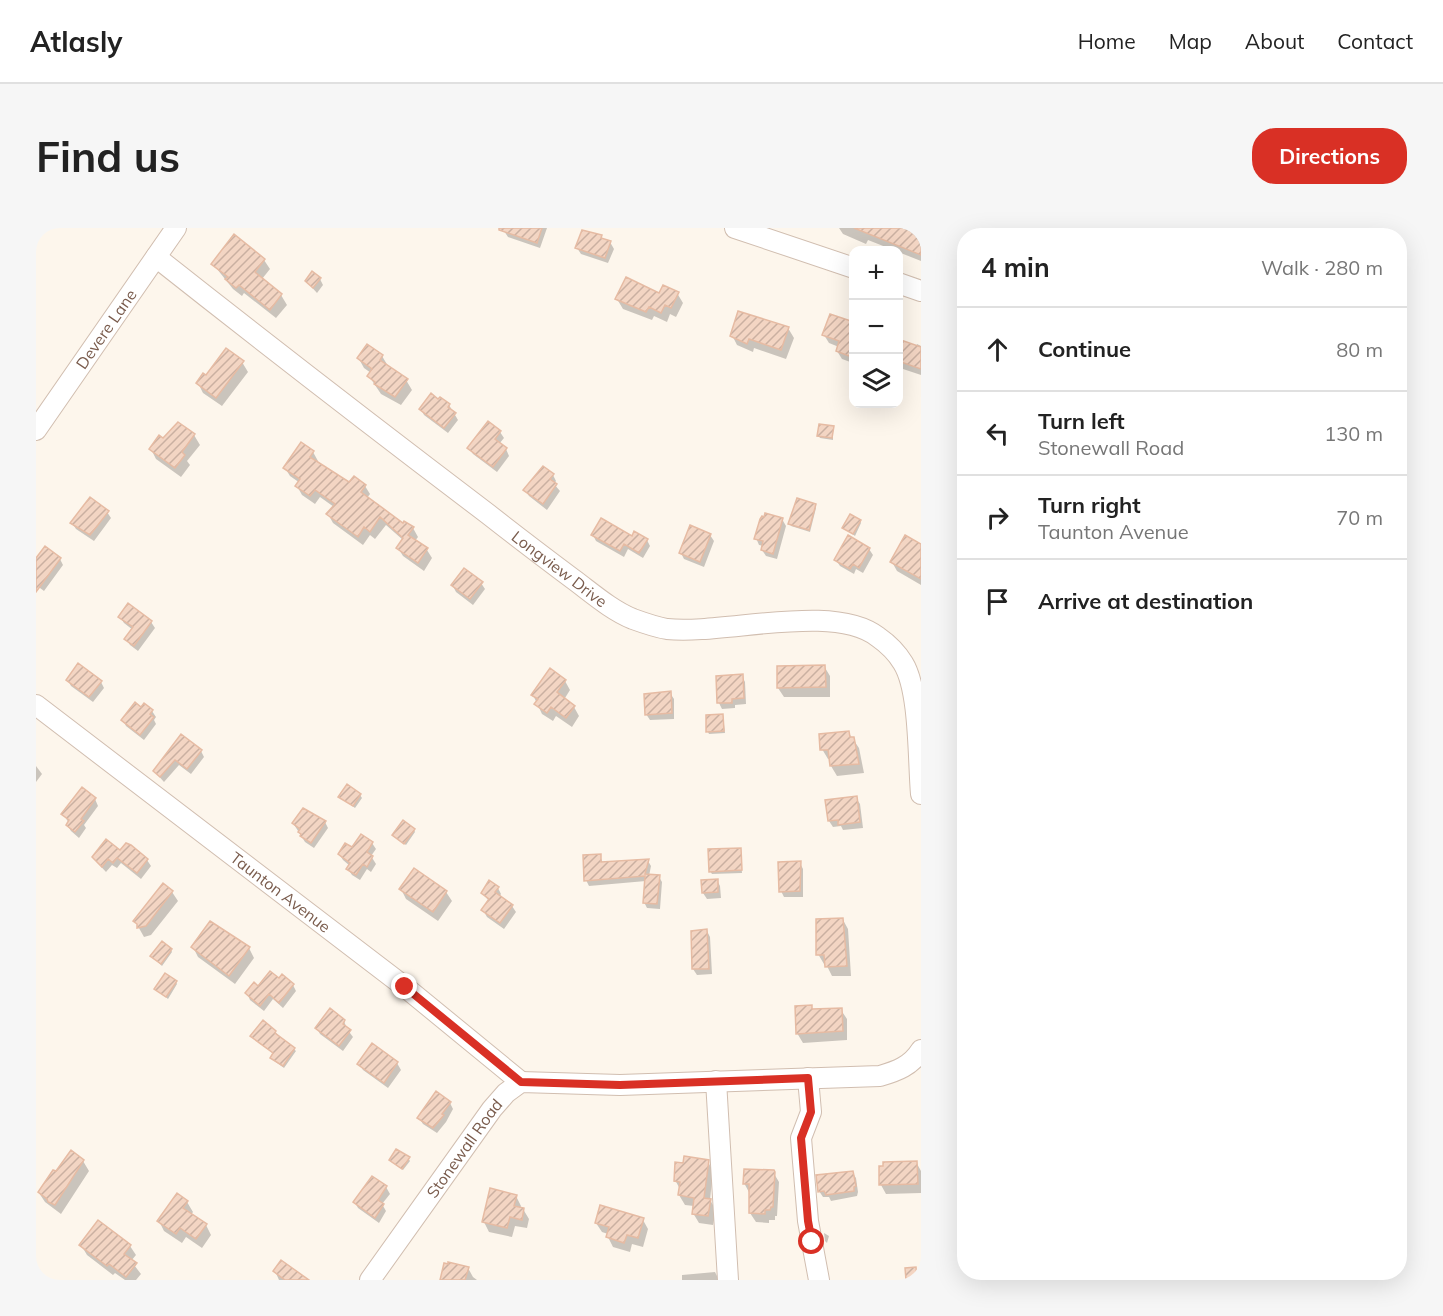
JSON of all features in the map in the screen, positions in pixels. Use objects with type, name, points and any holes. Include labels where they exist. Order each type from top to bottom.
[{"type":"street","name":"Devere Lane","points":[[36,430],[176,228]]},
{"type":"street","points":[[735,228],[849,266]]},
{"type":"street","name":"Longview Drive","points":[[156,257],[287,361],[608,606],[630,618],[666,629],[692,630],[801,621],[840,622],[862,627],[878,636],[904,664],[911,685],[921,794]]},
{"type":"street","points":[[903,285],[921,291]]},
{"type":"street","name":"Taunton Avenue","points":[[36,705],[405,987],[521,1082]]},
{"type":"street","points":[[521,1082],[620,1085],[880,1076],[902,1069],[918,1054]]},
{"type":"street","points":[[808,1078],[811,1112],[801,1138],[808,1221],[819,1280]]},
{"type":"street","points":[[717,1081],[728,1280]]},
{"type":"street","name":"Stonewall Road","points":[[370,1280],[492,1109],[506,1093],[521,1082]]},
{"type":"building","points":[[499,228],[542,228],[537,243],[499,230]]},
{"type":"building","points":[[854,228],[913,228],[912,231],[921,234],[921,255]]},
{"type":"building","points":[[582,230],[602,235],[601,238],[611,241],[605,258],[575,248]]},
{"type":"building","points":[[234,234],[265,259],[255,272],[282,294],[270,310],[239,285],[236,288],[225,279],[228,277],[211,264]]},
{"type":"building","points":[[312,271],[321,278],[313,288],[305,281]]},
{"type":"building","points":[[626,277],[659,293],[663,285],[679,292],[671,308],[665,305],[661,313],[649,307],[646,312],[615,299]]},
{"type":"building","points":[[738,311],[789,327],[781,350],[749,339],[747,344],[730,336]]},
{"type":"building","points":[[830,314],[849,320],[849,356],[836,351],[839,341],[822,335]]},
{"type":"building","points":[[903,341],[921,347],[921,369],[903,363]]},
{"type":"building","points":[[367,344],[383,355],[380,360],[408,379],[395,397],[374,384],[375,382],[367,376],[372,369],[357,358]]},
{"type":"building","points":[[226,348],[244,361],[216,398],[196,383],[203,373],[206,375]]},
{"type":"building","points":[[431,393],[450,404],[448,407],[456,413],[444,428],[419,409]]},
{"type":"building","points":[[488,421],[501,431],[495,439],[507,448],[493,467],[467,448]]},
{"type":"building","points":[[178,422],[195,434],[182,452],[185,455],[175,468],[149,449],[159,435],[163,438]]},
{"type":"building","points":[[819,424],[834,426],[832,438],[817,436]]},
{"type":"building","points":[[301,442],[314,451],[310,457],[349,482],[354,476],[366,485],[361,492],[403,523],[404,521],[414,527],[408,535],[428,548],[418,563],[396,548],[403,538],[380,517],[370,532],[364,527],[358,537],[326,514],[335,504],[315,490],[310,496],[295,486],[300,479],[283,468]]},
{"type":"building","points":[[543,466],[554,474],[550,479],[557,484],[543,504],[523,490]]},
{"type":"building","points":[[90,497],[109,511],[90,535],[70,523]]},
{"type":"building","points":[[797,498],[816,504],[809,530],[788,524]]},
{"type":"building","points":[[765,513],[783,518],[773,554],[761,550],[763,541],[754,539],[760,519]]},
{"type":"building","points":[[850,514],[861,520],[853,534],[842,528]]},
{"type":"building","points":[[601,518],[632,536],[634,531],[648,539],[639,553],[624,544],[620,551],[591,535]]},
{"type":"building","points":[[690,525],[711,534],[700,562],[679,553]]},
{"type":"building","points":[[848,535],[870,548],[859,568],[853,564],[850,569],[834,560]]},
{"type":"building","points":[[905,535],[921,544],[921,579],[890,562]]},
{"type":"building","points":[[45,546],[61,558],[36,592],[36,558]]},
{"type":"building","points":[[464,568],[483,582],[470,599],[451,585]]},
{"type":"building","points":[[128,603],[152,621],[134,646],[124,639],[133,627],[118,617]]},
{"type":"building","points":[[78,663],[102,681],[89,697],[66,680]]},
{"type":"building","points":[[825,665],[826,687],[777,688],[777,666]]},
{"type":"building","points":[[550,668],[566,680],[557,692],[575,706],[566,718],[551,707],[547,713],[534,704],[538,699],[531,695]]},
{"type":"building","points":[[743,674],[744,698],[732,699],[732,703],[717,703],[716,676]]},
{"type":"building","points":[[671,691],[672,713],[645,715],[644,694]]},
{"type":"building","points":[[135,702],[141,707],[144,703],[153,710],[150,714],[154,717],[140,735],[121,720]]},
{"type":"building","points":[[723,714],[724,731],[706,732],[706,715]]},
{"type":"building","points":[[849,731],[850,737],[854,737],[859,764],[830,766],[828,750],[820,750],[819,734]]},
{"type":"building","points":[[181,734],[202,750],[187,769],[175,760],[160,777],[153,771]]},
{"type":"building","points":[[347,784],[361,794],[353,806],[338,797]]},
{"type":"building","points":[[82,787],[96,798],[81,819],[84,821],[75,832],[66,825],[69,820],[61,814]]},
{"type":"building","points":[[857,796],[860,822],[838,825],[838,820],[828,821],[825,800]]},
{"type":"building","points":[[303,808],[326,821],[311,843],[300,836],[298,832],[300,829],[292,823]]},
{"type":"building","points":[[403,820],[415,829],[404,844],[392,835]]},
{"type":"building","points":[[361,834],[373,842],[367,852],[373,856],[367,867],[363,864],[356,875],[346,869],[350,863],[338,854],[345,843],[352,847]]},
{"type":"building","points":[[106,839],[120,850],[126,843],[131,845],[148,859],[137,873],[117,858],[113,863],[108,859],[102,867],[92,857]]},
{"type":"building","points":[[741,848],[742,870],[709,872],[708,849]]},
{"type":"building","points":[[601,854],[601,862],[649,859],[645,874],[660,875],[657,904],[643,903],[645,876],[584,881],[583,855]]},
{"type":"building","points":[[801,861],[800,891],[779,892],[778,862]]},
{"type":"building","points":[[414,868],[447,891],[433,912],[399,889]]},
{"type":"building","points":[[718,879],[718,892],[702,893],[701,880]]},
{"type":"building","points":[[489,880],[499,887],[495,892],[513,905],[500,923],[481,910],[489,899],[481,893]]},
{"type":"building","points":[[163,883],[173,891],[146,926],[137,928],[137,924],[133,921]]},
{"type":"building","points":[[843,918],[847,966],[825,967],[824,955],[816,955],[816,919]]},
{"type":"building","points":[[210,921],[250,947],[229,976],[191,947]]},
{"type":"building","points":[[707,929],[709,969],[692,969],[691,931]]},
{"type":"building","points":[[162,941],[172,949],[161,964],[150,956]]},
{"type":"building","points":[[270,971],[279,978],[282,974],[294,984],[279,1003],[269,994],[260,1006],[245,993],[254,982],[258,986]]},
{"type":"building","points":[[165,973],[177,981],[166,997],[154,989]]},
{"type":"building","points":[[812,1005],[812,1009],[842,1008],[843,1031],[796,1034],[795,1006]]},
{"type":"building","points":[[330,1008],[345,1020],[343,1024],[351,1030],[339,1046],[315,1028]]},
{"type":"building","points":[[263,1020],[276,1031],[275,1033],[295,1048],[283,1066],[270,1058],[273,1053],[250,1036]]},
{"type":"building","points":[[372,1043],[398,1062],[384,1083],[357,1064]]},
{"type":"building","points":[[436,1091],[451,1102],[433,1128],[417,1118]]},
{"type":"building","points":[[396,1149],[410,1157],[402,1169],[389,1160]]},
{"type":"building","points":[[71,1150],[84,1160],[55,1205],[48,1202],[38,1192]]},
{"type":"building","points":[[684,1156],[709,1160],[704,1198],[711,1199],[708,1216],[692,1214],[694,1198],[678,1195],[680,1182],[674,1181],[675,1162],[683,1163]]},
{"type":"building","points":[[917,1161],[918,1184],[879,1185],[879,1166],[883,1166],[883,1162]]},
{"type":"building","points":[[744,1169],[774,1170],[775,1172],[773,1207],[765,1210],[765,1214],[749,1213],[749,1184],[743,1184]]},
{"type":"building","points":[[853,1171],[856,1186],[854,1191],[826,1195],[824,1191],[818,1192],[816,1175]]},
{"type":"building","points":[[372,1176],[387,1186],[378,1200],[384,1204],[375,1218],[353,1202]]},
{"type":"building","points":[[490,1188],[517,1195],[514,1206],[524,1208],[522,1220],[510,1217],[507,1228],[482,1222]]},
{"type":"building","points":[[177,1193],[188,1201],[183,1208],[207,1224],[196,1239],[180,1228],[176,1234],[157,1221]]},
{"type":"building","points":[[600,1205],[644,1218],[638,1238],[627,1235],[624,1243],[606,1237],[609,1227],[595,1223]]},
{"type":"building","points":[[98,1220],[131,1245],[124,1254],[137,1263],[126,1277],[79,1245]]},
{"type":"building","points":[[281,1260],[309,1280],[285,1280],[273,1271]]},
{"type":"building","points":[[448,1262],[469,1267],[465,1280],[440,1280],[444,1263],[448,1264]]},
{"type":"building","points":[[916,1267],[917,1280],[906,1280],[905,1268]]},
{"type":"route","points":[[405,987],[521,1082],[620,1085],[808,1078],[811,1112],[801,1138],[805,1193],[812,1242]]}]
